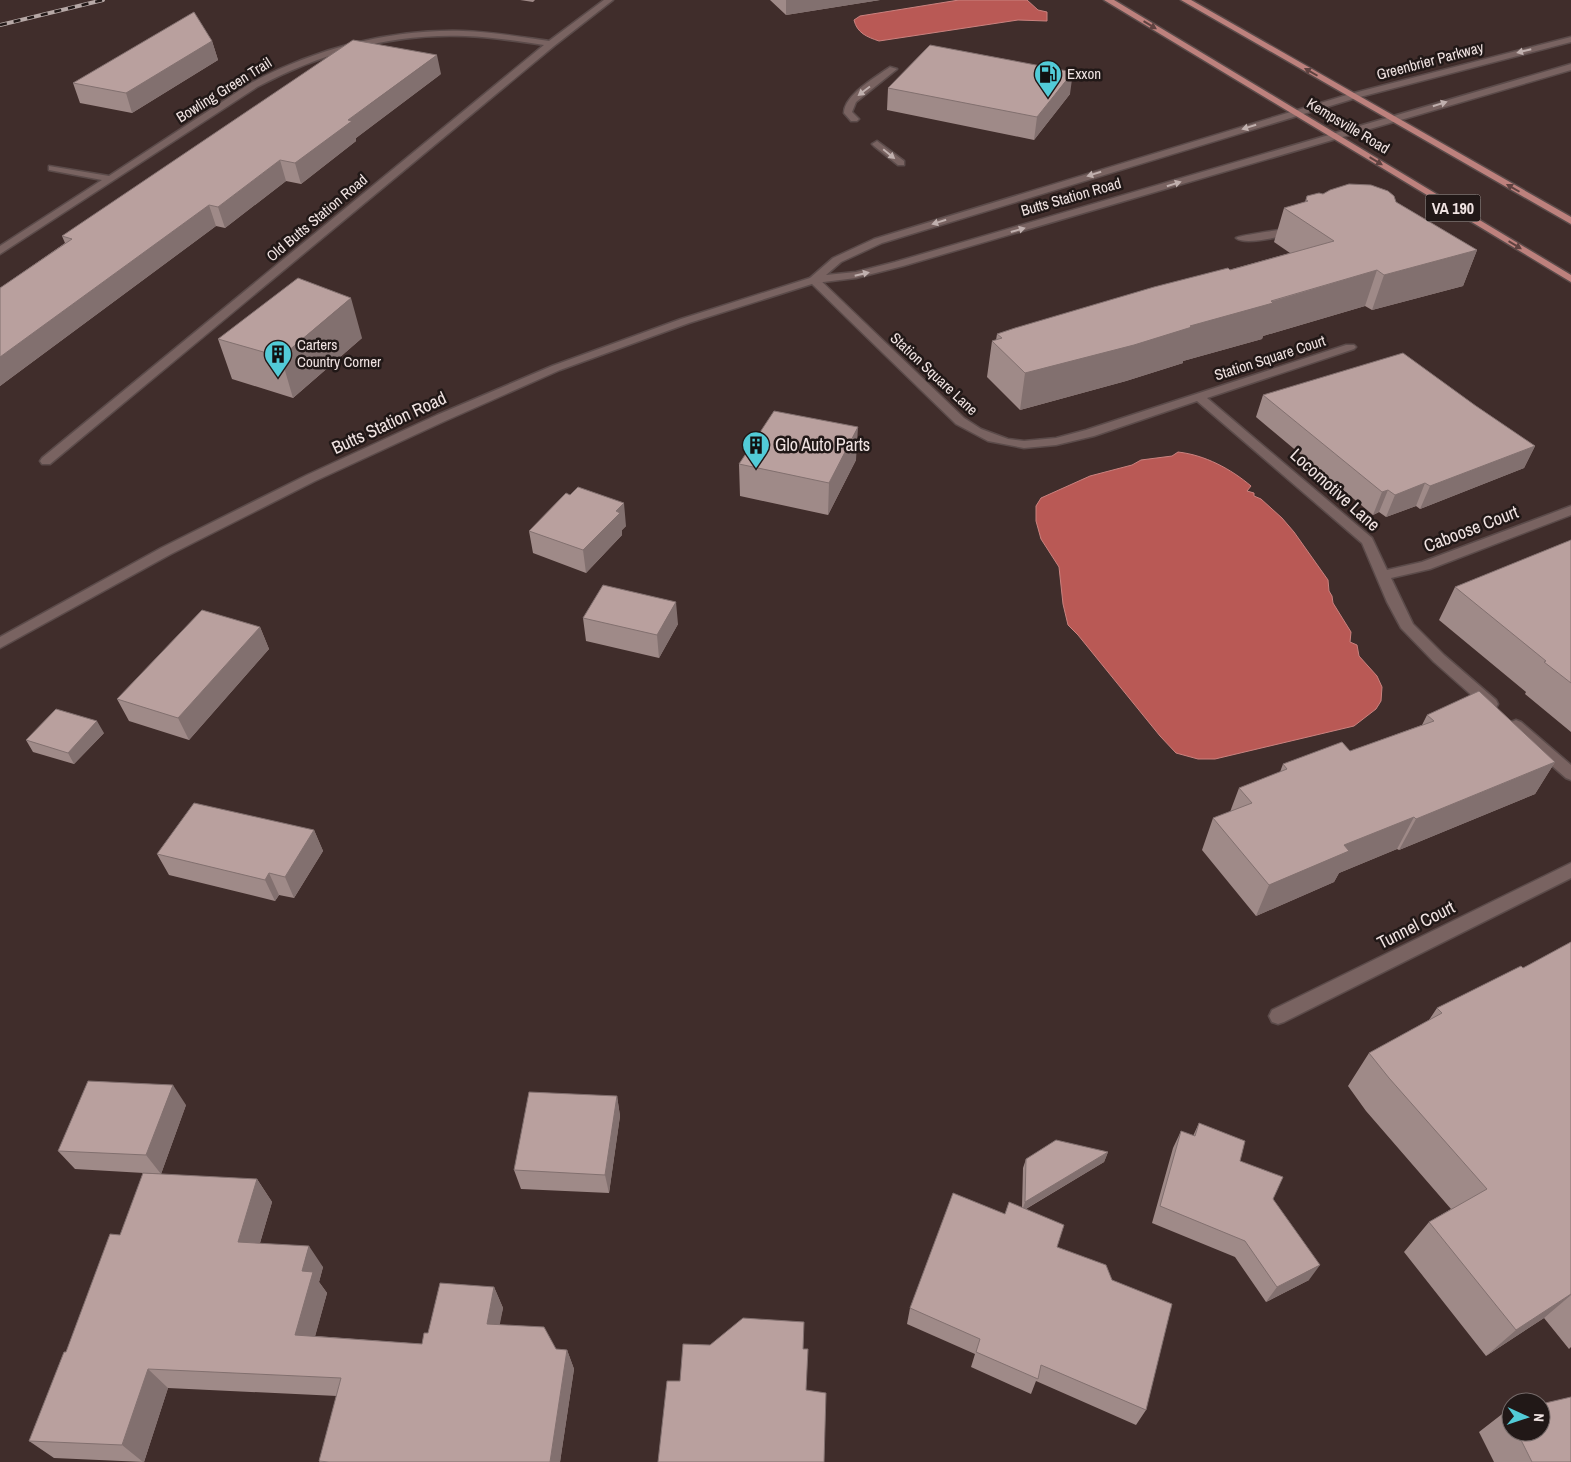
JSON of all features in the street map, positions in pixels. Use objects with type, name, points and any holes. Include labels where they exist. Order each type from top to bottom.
[{"type":"main road","name":"Kempsville Road","points":[[1108,0],[1571,279]]},
{"type":"main road","name":"Kempsville Road","points":[[1185,0],[1571,220]]},
{"type":"street","name":"Old Butts Station Road","points":[[46,461],[551,44],[608,0]]},
{"type":"street","name":"Bowling Green Trail","points":[[0,252],[254,85],[276,73],[310,59],[379,41],[450,33],[496,35],[551,44]]},
{"type":"street","name":"Greenbrier Parkway","points":[[1296,113],[1353,96],[1571,39]]},
{"type":"street","points":[[1335,136],[1571,67]]},
{"type":"street","points":[[854,119],[848,113],[848,107],[852,100],[893,69]]},
{"type":"street","name":"Butts Station Road","points":[[814,280],[837,260],[878,241],[1296,113]]},
{"type":"street","name":"Butts Station Road","points":[[0,643],[166,551],[311,478],[556,368],[685,322],[814,280],[856,275],[899,264],[1335,136]]},
{"type":"street","points":[[877,144],[901,163]]},
{"type":"street","points":[[52,168],[110,179]]},
{"type":"street","points":[[1241,238],[1269,236],[1291,231]]},
{"type":"street","name":"Station Square Lane","points":[[814,280],[960,421],[990,437],[1028,446],[1050,443],[1090,433],[1199,397]]},
{"type":"street","name":"Station Square Court","points":[[1199,397],[1350,347]]},
{"type":"street","name":"Locomotive Lane","points":[[1199,397],[1367,541],[1378,559],[1391,600],[1405,624],[1436,657],[1571,774]]},
{"type":"street","name":"Caboose Court","points":[[1382,576],[1425,566],[1571,510]]},
{"type":"street","name":"Tunnel Court","points":[[1278,1016],[1571,870]]},
{"type":"shaded area","points":[[959,0],[1027,0],[1038,10],[1047,12],[1047,21],[1018,20],[879,41],[863,34],[857,28],[854,20],[860,16]]},
{"type":"shaded area","points":[[1178,452],[1198,456],[1217,464],[1251,486],[1247,491],[1254,493],[1254,496],[1261,499],[1282,518],[1328,580],[1333,603],[1351,632],[1350,642],[1357,645],[1359,656],[1377,676],[1382,687],[1381,701],[1376,709],[1354,726],[1215,759],[1198,759],[1176,753],[1068,625],[1063,604],[1059,567],[1041,539],[1036,521],[1036,506],[1041,498],[1090,476],[1132,465],[1141,460],[1172,456]]},
{"type":"building","points":[[194,12],[212,41],[126,93],[73,83]]},
{"type":"building","points":[[353,40],[437,55],[348,120],[352,121],[295,163],[280,160],[218,207],[209,205],[0,357],[0,288],[72,239],[62,236]]},
{"type":"building","points":[[930,45],[1073,72],[1037,117],[888,88]]},
{"type":"building","points":[[1349,184],[1371,185],[1388,191],[1394,196],[1396,202],[1477,250],[1384,275],[1377,270],[1271,301],[1273,303],[1190,326],[1192,327],[1134,345],[1025,373],[992,341],[1002,338],[997,334],[1015,328],[1154,287],[1228,268],[1230,270],[1334,241],[1284,208],[1308,201],[1306,200],[1307,196],[1323,194]]},
{"type":"building","points":[[298,278],[351,298],[281,357],[218,339]]},
{"type":"building","points":[[1403,353],[1535,446],[1430,486],[1425,483],[1395,495],[1388,490],[1382,492],[1263,395]]},
{"type":"building","points":[[774,411],[858,427],[829,483],[739,464]]},
{"type":"building","points":[[578,487],[624,503],[616,511],[620,513],[583,550],[529,531],[566,493],[570,495]]},
{"type":"building","points":[[1571,540],[1571,683],[1455,587]]},
{"type":"building","points":[[603,585],[676,602],[657,635],[583,618]]},
{"type":"building","points":[[202,610],[260,627],[178,718],[117,699]]},
{"type":"building","points":[[1479,691],[1555,762],[1416,819],[1414,817],[1344,845],[1349,851],[1269,885],[1213,818],[1252,803],[1239,788],[1287,769],[1283,764],[1342,742],[1350,751],[1434,721],[1427,715]]},
{"type":"building","points":[[56,709],[97,721],[68,753],[26,740]]},
{"type":"building","points":[[194,803],[314,830],[285,877],[269,873],[265,880],[157,854]]},
{"type":"building","points":[[1571,942],[1571,1294],[1516,1330],[1429,1222],[1487,1189],[1369,1053],[1442,1013],[1437,1008],[1521,966],[1523,968]]},
{"type":"building","points":[[88,1081],[173,1085],[146,1155],[58,1151]]},
{"type":"building","points":[[529,1092],[617,1096],[605,1175],[514,1170]]},
{"type":"building","points":[[1199,1123],[1245,1141],[1240,1161],[1283,1177],[1273,1199],[1320,1265],[1277,1287],[1245,1241],[1160,1206],[1181,1131],[1195,1136]]},
{"type":"building","points":[[1056,1140],[1108,1152],[1025,1202],[1026,1159]]},
{"type":"building","points":[[143,1173],[257,1179],[238,1242],[309,1246],[302,1271],[313,1272],[295,1335],[422,1344],[424,1333],[428,1333],[440,1283],[494,1287],[487,1324],[544,1327],[556,1349],[567,1350],[550,1462],[319,1461],[341,1378],[148,1369],[122,1445],[29,1441],[64,1352],[66,1352],[110,1234],[120,1235]]},
{"type":"building","points":[[953,1193],[1005,1214],[1009,1202],[1064,1225],[1057,1247],[1106,1265],[1112,1280],[1172,1304],[1146,1410],[1041,1365],[1038,1379],[976,1352],[980,1339],[910,1308]]},
{"type":"building","points":[[743,1318],[804,1322],[803,1349],[808,1349],[806,1390],[826,1393],[824,1462],[658,1462],[667,1381],[680,1381],[683,1344],[710,1345]]},
{"type":"building","points":[[1571,1397],[1571,1462],[1532,1462],[1522,1442],[1551,1442],[1551,1402]]},
{"type":"railway","points":[[0,25],[103,0]]},
{"type":"place","name":"Exxon","points":[[1048,98]]},
{"type":"place","name":"Carters Country Corner","points":[[278,378]]},
{"type":"place","name":"Glo Auto Parts","points":[[756,469]]}]
